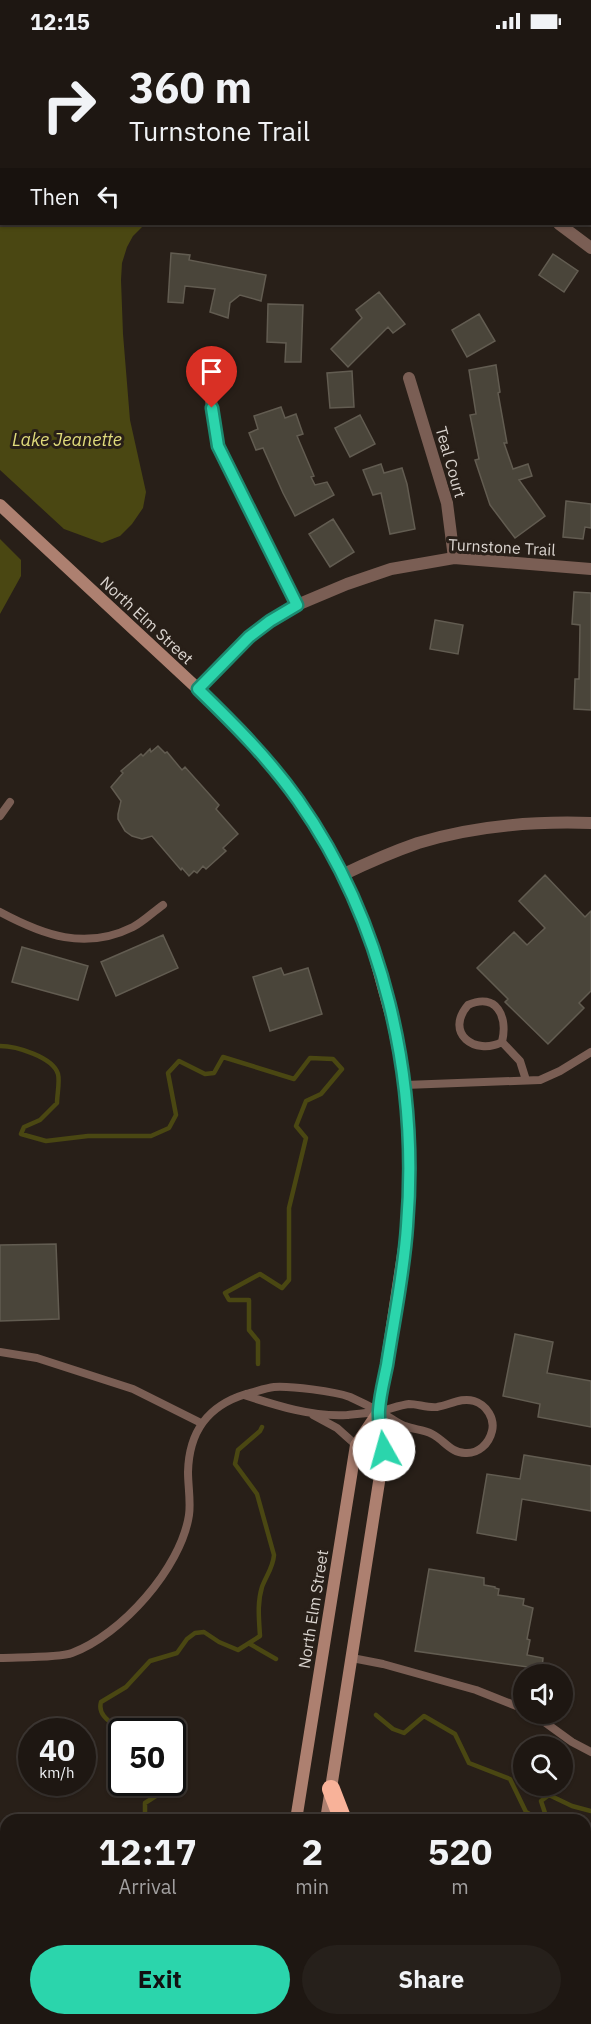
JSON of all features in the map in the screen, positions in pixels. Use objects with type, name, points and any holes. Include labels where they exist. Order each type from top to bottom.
[{"type":"highway","points":[[331,1789],[341,1814]]},
{"type":"main road","name":"North Elm Street","points":[[0,505],[240,729],[299,801],[342,874],[362,919],[393,1023],[405,1085],[410,1147],[407,1227],[379,1411],[384,1450],[327,1814]]},
{"type":"main road","name":"North Elm Street","points":[[297,1814],[356,1445],[379,1411]]},
{"type":"street","points":[[560,225],[591,248]]},
{"type":"street","points":[[207,369],[218,446],[297,605]]},
{"type":"street","name":"Teal Court","points":[[409,378],[447,503],[454,558]]},
{"type":"street","name":"Turnstone Trail","points":[[198,689],[249,637],[270,621],[297,605],[391,569],[454,558],[591,569]]},
{"type":"street","points":[[342,874],[386,855],[453,834],[491,827],[541,823],[591,823]]},
{"type":"lane","points":[[0,816],[10,802]]},
{"type":"lane","points":[[0,912],[55,937],[94,940],[133,927],[163,905]]},
{"type":"lane","points":[[484,1001],[500,1010],[504,1029],[502,1042],[488,1047],[476,1046],[468,1041],[459,1027],[459,1019],[468,1005],[484,1001]]},
{"type":"lane","points":[[502,1042],[520,1061],[526,1080]]},
{"type":"lane","points":[[405,1085],[540,1080],[591,1052]]},
{"type":"lane","points":[[0,1352],[37,1358],[134,1389],[201,1423]]},
{"type":"lane","points":[[0,1658],[70,1654],[102,1638],[143,1600],[179,1550],[189,1515],[189,1455],[194,1438],[201,1423],[213,1411],[229,1401],[244,1395],[273,1387],[348,1396],[379,1411],[405,1426],[432,1434],[458,1452],[472,1453],[479,1450],[492,1434],[493,1427],[489,1413],[480,1403],[473,1401],[459,1400],[432,1407],[409,1404],[379,1411],[344,1415],[310,1413],[244,1395]]},
{"type":"lane","points":[[310,1413],[330,1424],[356,1445]]},
{"type":"lane","points":[[352,1658],[476,1690],[513,1705]]},
{"type":"lane","points":[[547,1724],[572,1742],[591,1752]]},
{"type":"water","name":"Lake Jeanette","points":[[0,225],[144,225],[133,236],[127,247],[122,263],[121,280],[130,420],[146,492],[143,508],[120,536],[102,543],[64,529],[0,470]]},
{"type":"water","points":[[0,539],[21,560],[21,576],[0,614]]},
{"type":"building","points":[[171,253],[190,255],[189,260],[266,275],[261,301],[240,295],[230,303],[228,318],[210,312],[215,289],[185,286],[183,303],[168,302]]},
{"type":"building","points":[[553,254],[578,271],[564,292],[539,275]]},
{"type":"building","points":[[379,292],[405,324],[393,333],[388,327],[348,367],[331,349],[362,318],[356,310]]},
{"type":"building","points":[[268,304],[303,305],[301,362],[285,362],[286,343],[267,342]]},
{"type":"building","points":[[479,314],[495,341],[467,357],[452,330]]},
{"type":"building","points":[[496,365],[500,392],[498,393],[507,443],[504,443],[513,469],[528,464],[532,476],[519,480],[545,516],[515,538],[490,505],[475,460],[479,459],[470,415],[476,414],[469,370]]},
{"type":"building","points":[[352,371],[354,407],[330,408],[327,373]]},
{"type":"building","points":[[281,407],[285,418],[296,414],[303,434],[297,436],[314,476],[311,477],[315,485],[327,482],[334,495],[295,516],[263,448],[256,450],[249,433],[258,429],[254,416]]},
{"type":"building","points":[[360,415],[375,444],[350,457],[335,428]]},
{"type":"building","points":[[381,464],[384,473],[402,468],[415,529],[390,534],[381,493],[373,495],[363,470]]},
{"type":"building","points":[[566,501],[591,504],[591,528],[585,527],[583,539],[563,537]]},
{"type":"building","points":[[333,519],[354,552],[330,567],[309,534]]},
{"type":"building","points":[[574,592],[591,593],[591,710],[574,709],[575,679],[579,679],[580,625],[572,624]]},
{"type":"building","points":[[435,620],[463,625],[458,654],[430,649]]},
{"type":"building","points":[[158,746],[165,753],[167,752],[182,770],[185,767],[219,805],[216,809],[238,834],[223,848],[226,851],[206,869],[203,866],[197,873],[194,871],[189,876],[152,836],[142,839],[132,836],[125,831],[118,819],[121,801],[111,787],[123,773],[121,771],[141,754],[143,756],[150,749],[151,752]]},
{"type":"building","points":[[545,875],[585,917],[591,911],[591,991],[579,1003],[584,1008],[548,1044],[505,1002],[508,999],[477,968],[514,932],[527,945],[545,928],[519,901]]},
{"type":"building","points":[[163,935],[178,968],[116,996],[101,962]]},
{"type":"building","points":[[22,947],[88,966],[78,1000],[12,982]]},
{"type":"building","points":[[281,968],[284,975],[308,968],[322,1014],[270,1031],[253,977]]},
{"type":"building","points":[[56,1244],[59,1319],[0,1321],[0,1245]]},
{"type":"building","points":[[515,1334],[553,1342],[547,1373],[591,1381],[591,1427],[538,1417],[540,1404],[503,1396]]},
{"type":"building","points":[[524,1455],[591,1466],[591,1511],[522,1499],[516,1540],[477,1533],[487,1474],[520,1479]]},
{"type":"building","points":[[429,1569],[484,1578],[484,1585],[499,1589],[498,1595],[524,1599],[523,1605],[533,1608],[527,1639],[530,1640],[527,1655],[543,1658],[542,1664],[513,1665],[415,1651]]},
{"type":"waterway","points":[[0,1046],[24,1050],[42,1058],[49,1062],[58,1074],[57,1103],[40,1120],[24,1127],[21,1134],[46,1141],[88,1136],[151,1136],[169,1128],[176,1115],[168,1073],[179,1061],[205,1074],[214,1073],[223,1057],[294,1079],[310,1058],[333,1059],[342,1069],[321,1094],[306,1101],[296,1126],[306,1138],[289,1208],[289,1280],[282,1288],[260,1274],[225,1293],[229,1300],[249,1300],[249,1330],[258,1341],[258,1364]]},
{"type":"waterway","points":[[108,1720],[101,1711],[101,1702],[126,1687],[150,1661],[177,1653],[187,1639],[195,1633],[204,1632],[219,1642],[238,1650],[260,1636],[260,1593],[274,1555],[257,1494],[235,1464],[238,1450],[262,1427]]},
{"type":"waterway","points":[[250,1644],[276,1659]]},
{"type":"waterway","points":[[376,1715],[393,1729],[404,1733],[424,1716],[455,1734],[469,1763],[510,1779],[526,1812],[530,1814]]},
{"type":"waterway","points":[[544,1814],[541,1801],[549,1795],[572,1806],[591,1811]]},
{"type":"waterway","points":[[145,1814],[145,1803],[156,1796]]},
{"type":"route","points":[[212,408],[218,446],[297,605],[249,637],[198,689],[240,729],[272,766],[321,835],[342,874],[373,950],[402,1065],[410,1147],[409,1186],[402,1271],[379,1411],[384,1450]]}]
